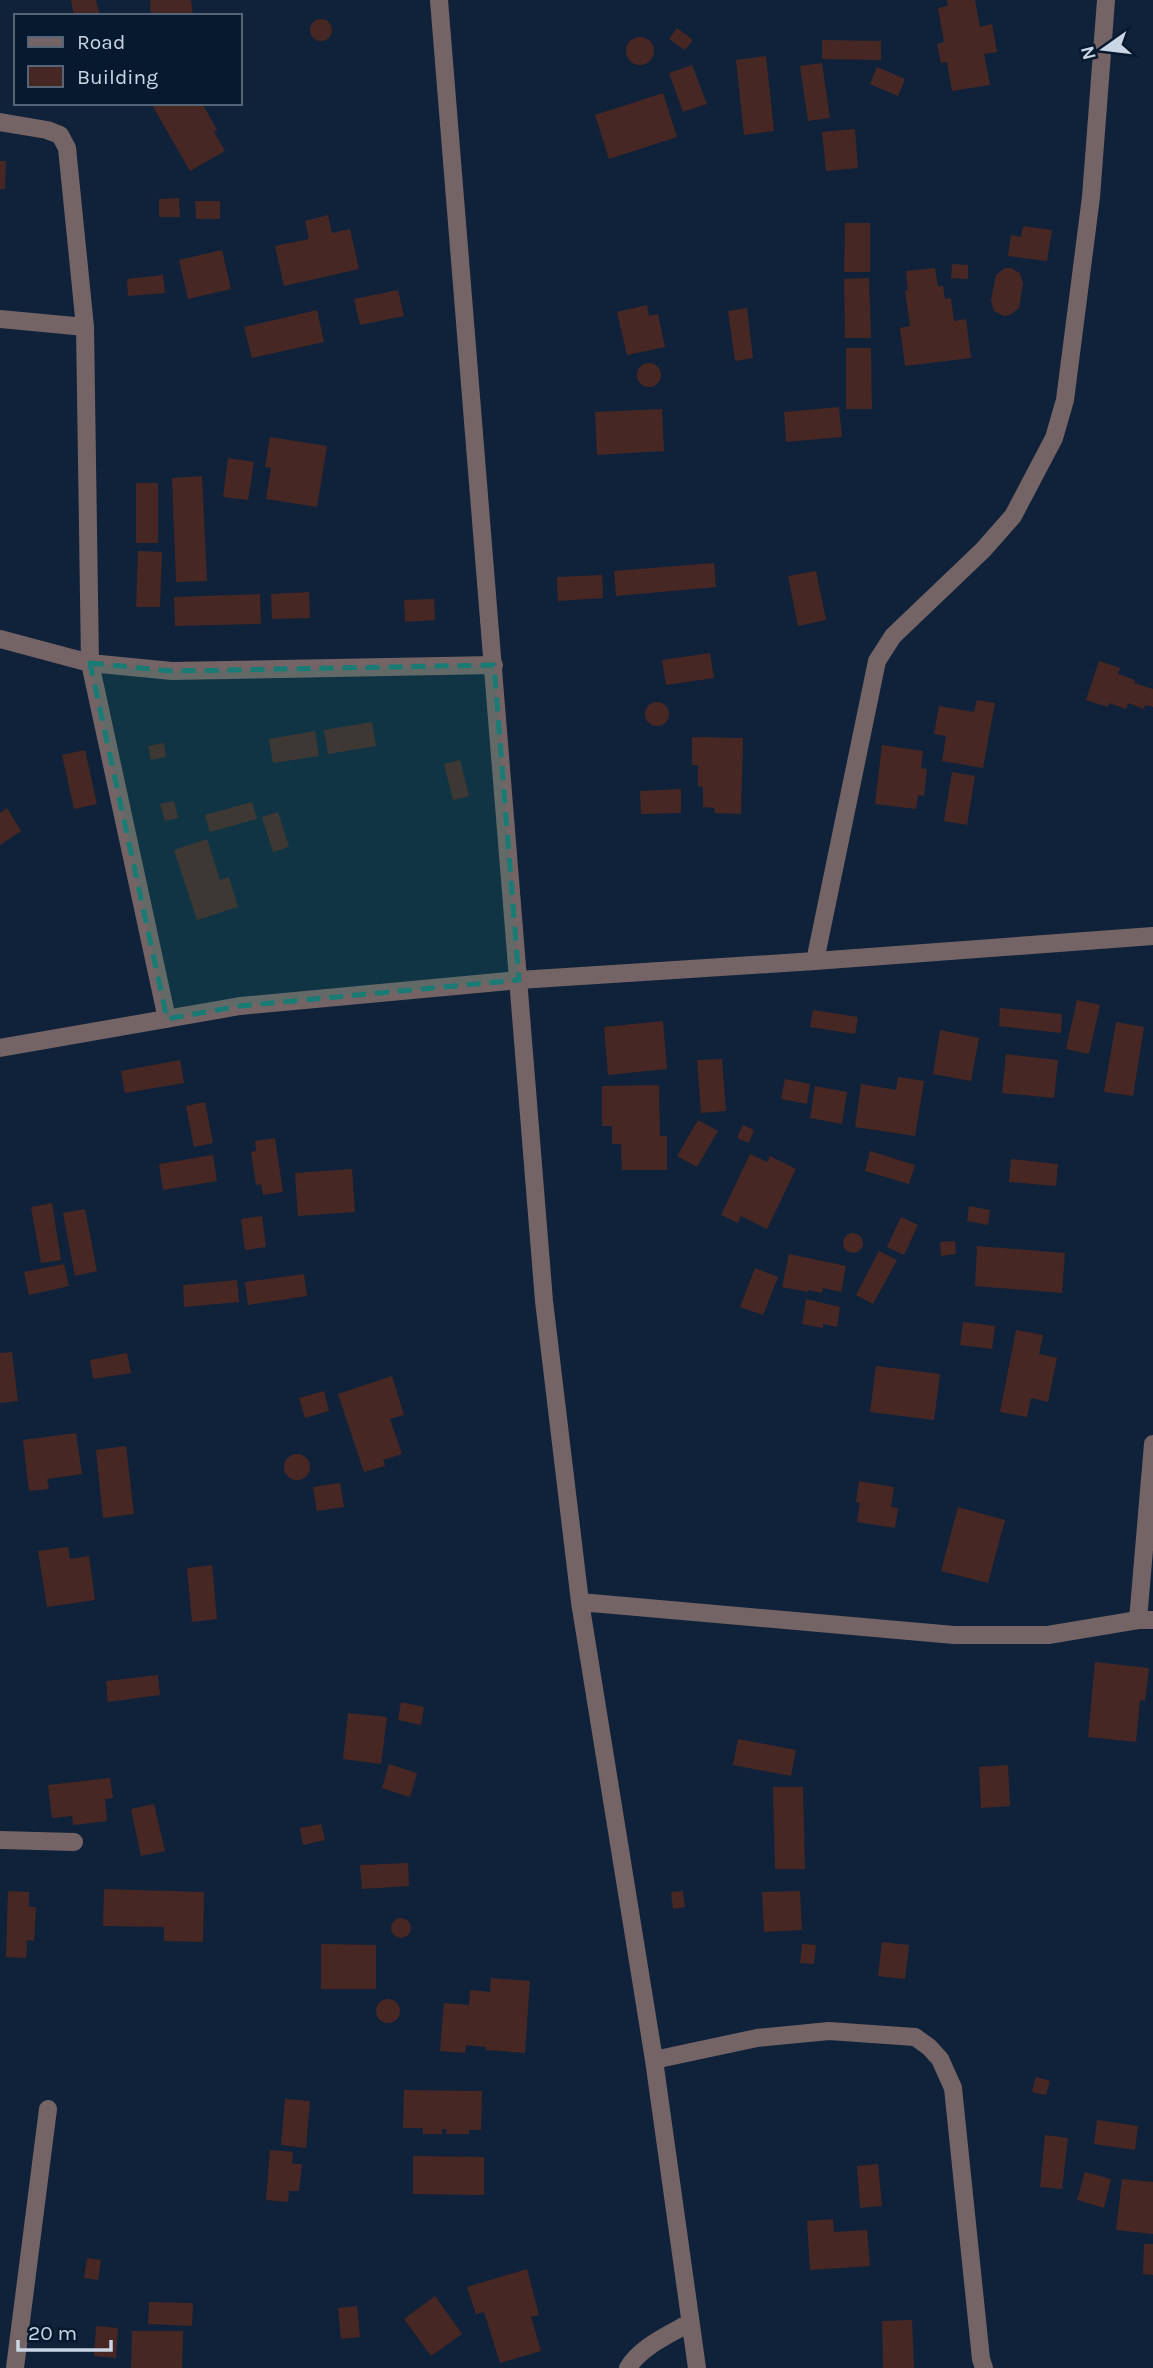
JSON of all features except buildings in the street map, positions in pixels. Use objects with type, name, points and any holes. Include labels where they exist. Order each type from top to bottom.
[{"type":"street","points":[[439,0],[544,1301],[580,1602],[654,2060],[697,2368]]},
{"type":"street","points":[[814,961],[877,661],[893,636],[983,550],[1013,516],[1054,438],[1065,400],[1089,211],[1106,0]]},
{"type":"street","points":[[0,122],[60,135],[67,148],[85,327],[90,663],[167,1019]]},
{"type":"street","points":[[0,319],[85,327]]},
{"type":"street","points":[[0,639],[90,663],[172,671],[494,665]]},
{"type":"street","points":[[0,1048],[240,1006],[519,980],[1153,936]]},
{"type":"street","points":[[580,1602],[954,1635],[1048,1635],[1146,1620],[1153,1444]]},
{"type":"street","points":[[0,1840],[74,1842]]},
{"type":"street","points":[[654,2060],[757,2038],[829,2031],[915,2037],[929,2046],[940,2059],[953,2088],[984,2368]]},
{"type":"street","points":[[15,2368],[48,2109]]},
{"type":"street","points":[[628,2368],[659,2340],[689,2323]]},
{"type":"highlighted area","points":[[90,663],[172,671],[494,665],[519,980],[240,1006],[167,1019]]}]
